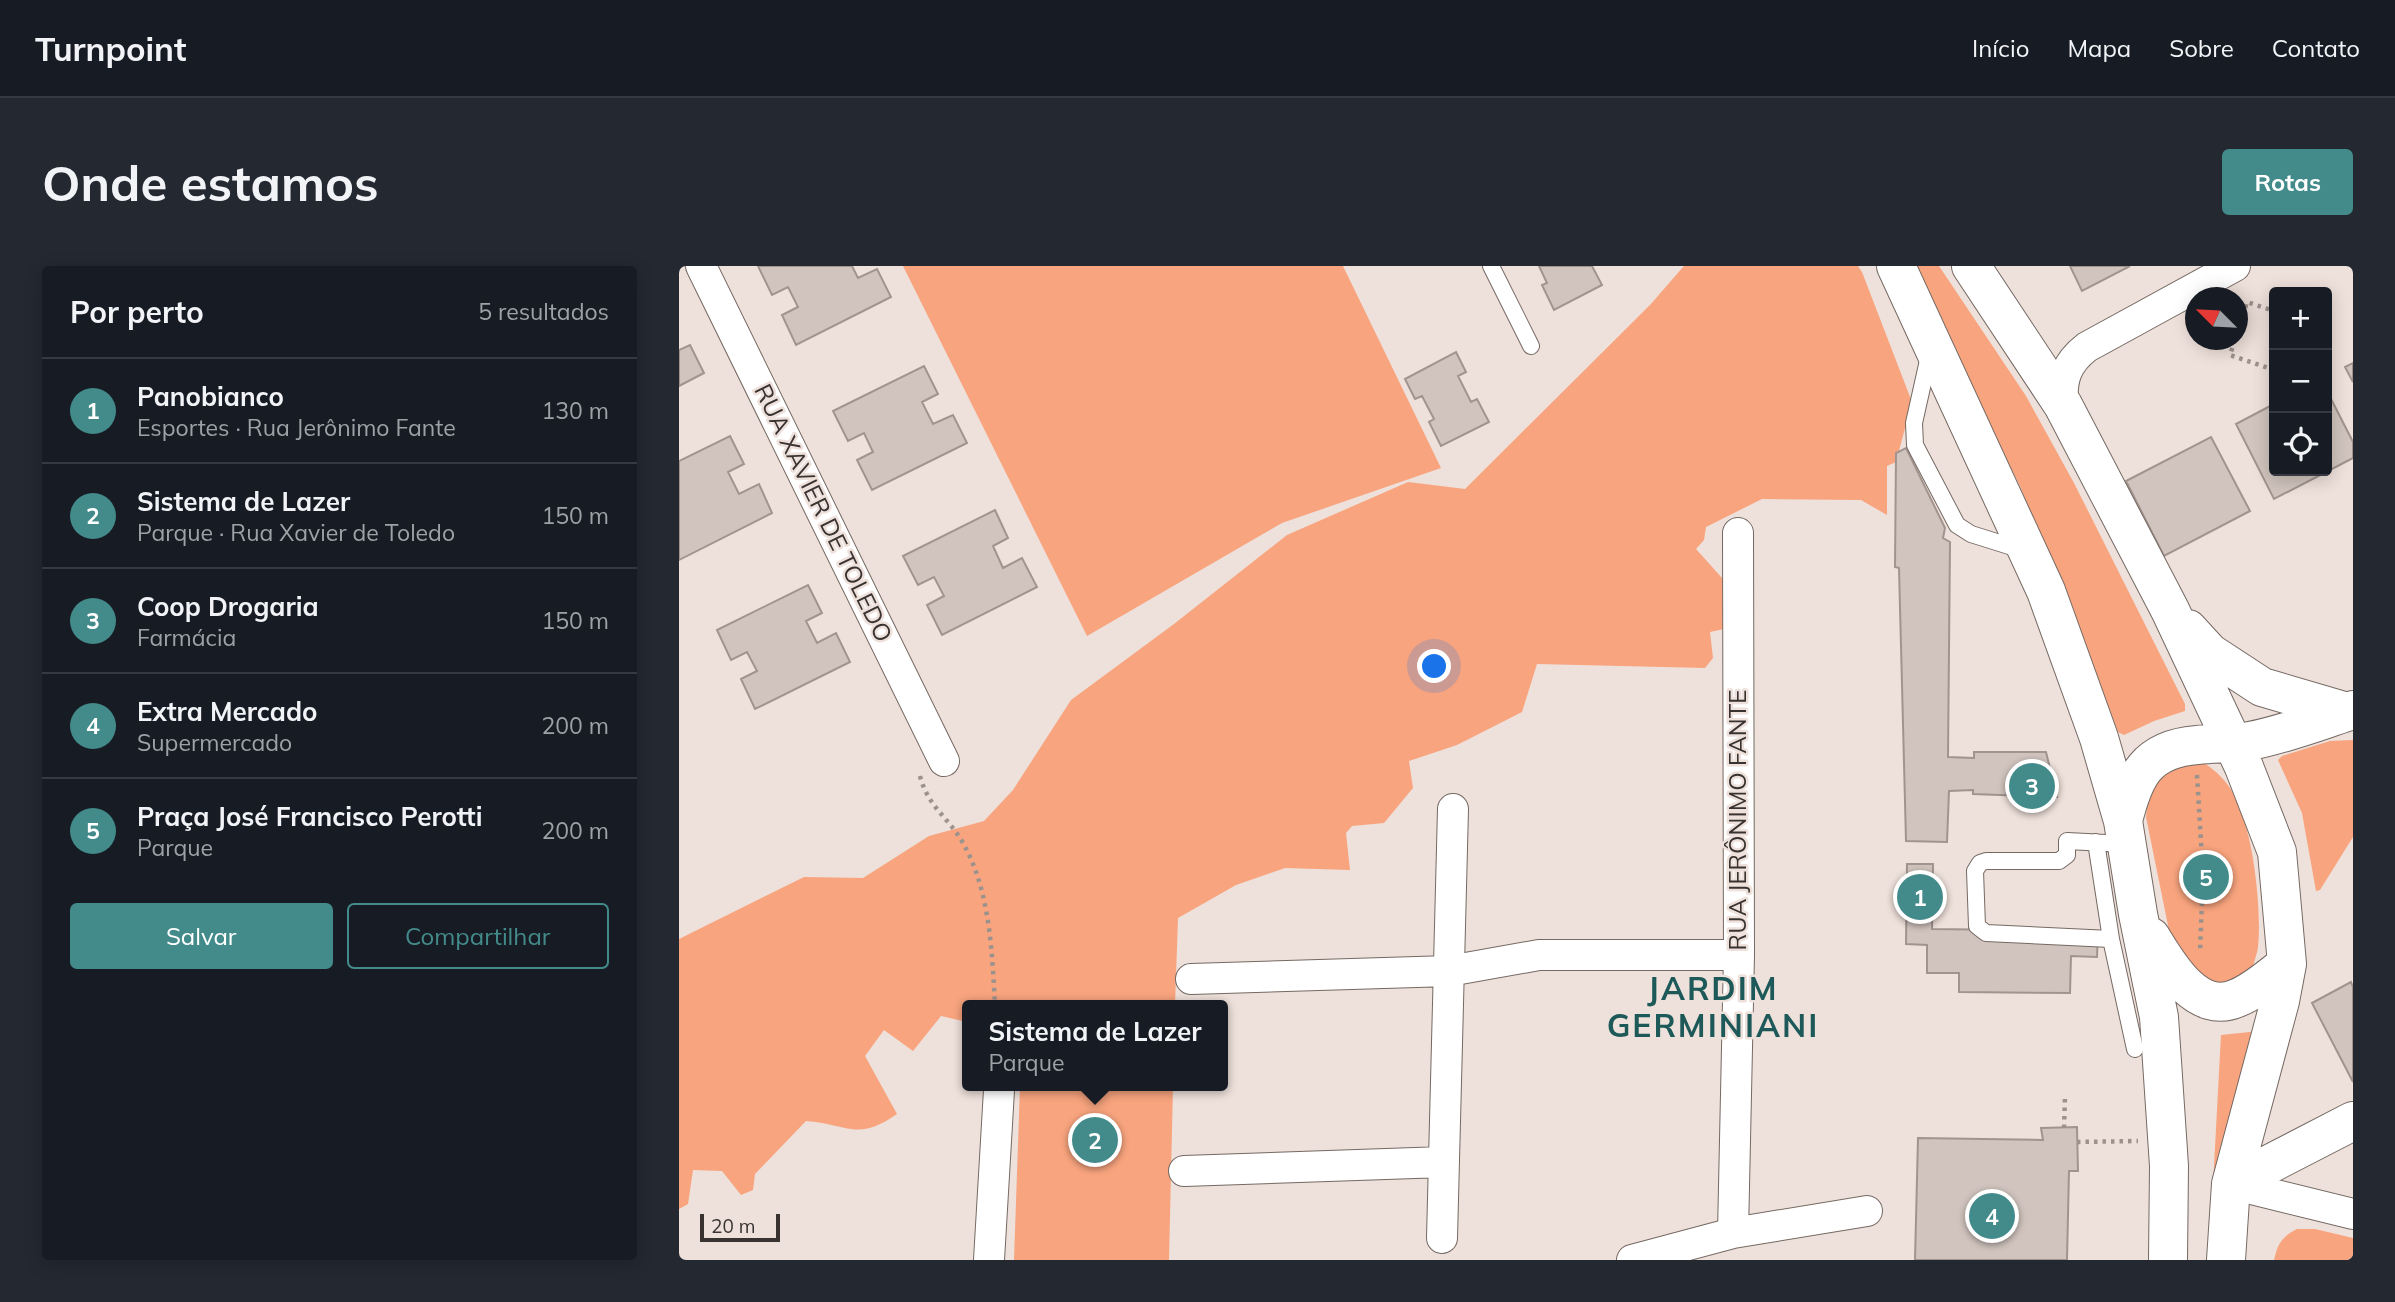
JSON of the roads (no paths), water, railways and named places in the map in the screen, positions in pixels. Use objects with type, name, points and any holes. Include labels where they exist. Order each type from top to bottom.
[{"type":"main road","points":[[1896,266],[2046,591],[2099,738],[2115,836],[2125,927],[2159,1017],[2169,1166],[2168,1260]]},
{"type":"main road","points":[[1971,266],[2063,405],[2170,610],[2234,744],[2277,852],[2287,964],[2280,1001],[2231,1184],[2226,1260]]},
{"type":"main road","points":[[2170,610],[2210,653],[2262,687],[2350,711]]},
{"type":"main road","points":[[2115,836],[2138,774],[2162,753],[2199,744],[2234,744],[2280,735],[2350,711]]},
{"type":"main road","points":[[2125,927],[2178,979],[2199,995],[2212,1000],[2225,1002],[2238,998],[2287,964]]},
{"type":"main road","points":[[2231,1184],[2353,1121]]},
{"type":"street","name":"RUA XAVIER DE TOLEDO","points":[[701,266],[944,761]]},
{"type":"street","points":[[2063,405],[2064,379],[2068,366],[2087,347],[2235,266]]},
{"type":"street","name":"RUA JERÔNIMO FANTE","points":[[1733,1233],[1739,955],[1738,533]]},
{"type":"street","points":[[1442,1238],[1453,809]]},
{"type":"street","points":[[1191,979],[1449,971],[1539,955],[1739,955]]},
{"type":"street","points":[[989,1260],[999,1091]]},
{"type":"street","points":[[1184,1171],[1444,1162]]},
{"type":"street","points":[[2231,1184],[2353,1214]]},
{"type":"street","points":[[1632,1260],[1733,1233],[1867,1211]]},
{"type":"lane","points":[[1492,266],[1531,346]]},
{"type":"lane","points":[[1932,344],[1914,423],[1915,445],[1957,524],[1971,534],[2028,552]]},
{"type":"lane","points":[[2115,836],[2067,841],[2067,855],[2059,861],[1980,863],[1975,871],[1977,926],[1986,933],[2125,927],[2135,1049]]},
{"type":"place","name":"Coop Drogaria","points":[[2032,786]]},
{"type":"place","name":"Praça José Francisco Perotti","points":[[2206,877]]},
{"type":"place","name":"Panobianco","points":[[1920,897]]},
{"type":"place","name":"Sistema de Lazer","points":[[1095,1140]]},
{"type":"place","name":"Extra Mercado","points":[[1992,1216]]},
{"type":"district","name":"JARDIM GERMINIANI","points":[[1713,1008]]}]
